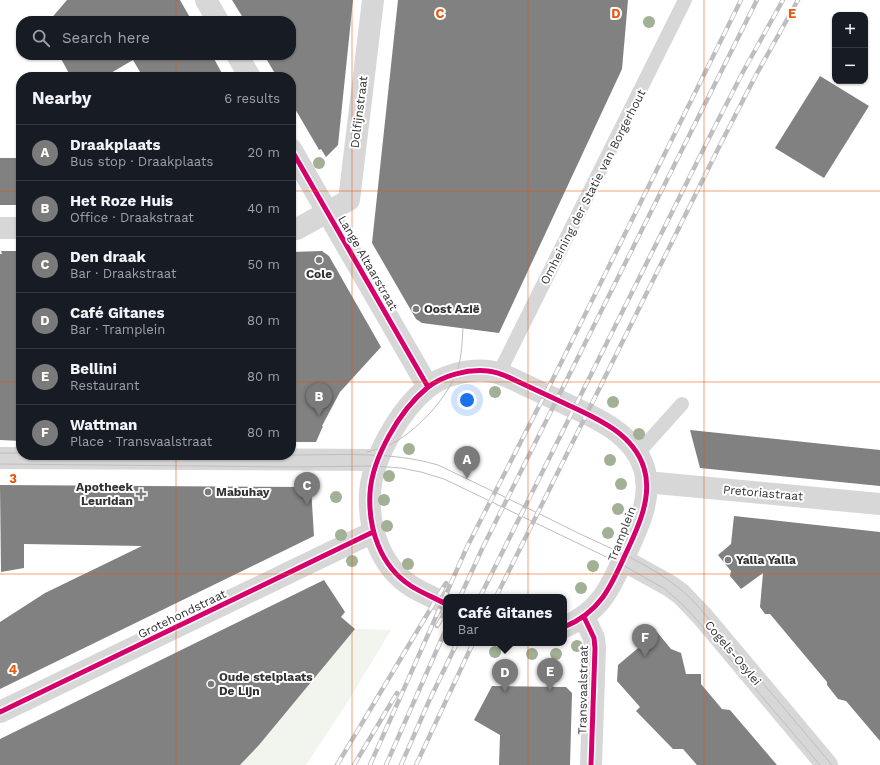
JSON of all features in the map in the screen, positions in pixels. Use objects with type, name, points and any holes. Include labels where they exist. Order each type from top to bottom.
[{"type":"street","points":[[206,0],[215,16]]},
{"type":"street","name":"Dolfijnstraat","points":[[327,212],[349,200],[373,0]]},
{"type":"street","points":[[241,60],[247,72]]},
{"type":"street","name":"Lange Altaarstraat","points":[[296,158],[428,387]]},
{"type":"street","points":[[296,229],[327,212]]},
{"type":"street","points":[[0,228],[16,228]]},
{"type":"street","name":"Tramplein","points":[[443,602],[411,586],[401,578],[381,552],[373,532],[370,512],[370,489],[378,460],[392,431],[415,399],[428,387],[450,376],[463,373],[476,371],[499,373],[593,416],[615,430],[630,442],[638,453],[644,468],[646,482],[645,501],[640,521],[610,587],[599,604],[584,617],[567,626]]},
{"type":"street","points":[[0,458],[16,458]]},
{"type":"street","points":[[296,460],[378,460]]},
{"type":"street","name":"Pretoriastraat","points":[[646,482],[880,504]]},
{"type":"street","name":"Grotehondstraat","points":[[0,712],[373,532]]},
{"type":"street","name":"Cogels-Osylei","points":[[623,560],[670,586],[681,594],[827,765]]},
{"type":"street","name":"Transvaalstraat","points":[[584,617],[594,638],[595,648],[592,765]]},
{"type":"lane","name":"Omheining der Statie van Borgerhout","points":[[499,373],[685,0]]},
{"type":"lane","points":[[638,453],[682,404]]},
{"type":"shaded area","points":[[355,629],[391,630],[347,703],[306,765],[240,765],[259,745]]},
{"type":"building","points":[[67,0],[180,0],[189,16],[53,16]]},
{"type":"building","points":[[232,0],[353,0],[338,145],[326,157],[321,149],[319,150],[296,111],[296,72],[274,72],[267,60],[296,60],[296,16],[242,16]]},
{"type":"building","points":[[398,0],[628,0],[622,69],[499,333],[422,323],[416,319],[372,243]]},
{"type":"building","points":[[62,60],[133,60],[113,72],[68,72]]},
{"type":"building","points":[[133,60],[215,60],[221,72],[140,72]]},
{"type":"building","points":[[820,76],[869,106],[824,178],[775,148]]},
{"type":"building","points":[[0,158],[16,158],[16,205],[0,205]]},
{"type":"building","points":[[1,251],[16,251],[16,441],[0,440],[0,254],[2,254]]},
{"type":"building","points":[[322,251],[329,256],[381,347],[340,392],[322,426],[316,442],[296,442],[296,252]]},
{"type":"building","points":[[690,430],[880,450],[880,486],[700,468]]},
{"type":"building","points":[[0,485],[311,487],[314,536],[0,689],[0,622],[45,593],[142,546],[24,544],[24,568],[1,572]]},
{"type":"building","points":[[734,516],[880,532],[880,741],[846,701],[838,699],[827,685],[827,682],[770,614],[765,614],[760,607],[763,573],[741,589],[730,576],[731,571],[718,555],[731,544]]},
{"type":"building","name":"Oude stelplaats De Lijn","points":[[324,580],[345,612],[341,617],[355,629],[259,745],[240,765],[0,765],[0,739]]},
{"type":"building","points":[[657,632],[671,649],[681,653],[686,674],[701,674],[701,684],[722,709],[730,710],[777,765],[697,765],[683,749],[673,749],[636,711],[640,707],[617,681],[618,665]]},
{"type":"building","points":[[492,686],[566,687],[572,693],[570,765],[499,765],[500,735],[474,720]]},
{"type":"tram line","points":[[367,452],[385,447],[409,433],[439,402],[454,379],[458,368],[463,328]]},
{"type":"tram line","points":[[0,453],[16,453]]},
{"type":"tram line","points":[[296,455],[347,454],[384,456],[438,465],[656,572],[697,605],[832,765]]},
{"type":"tram line","points":[[0,464],[295,467],[376,466],[401,468],[444,479],[621,564],[665,589],[697,620],[820,765]]},
{"type":"railway","points":[[446,594],[467,547],[560,365],[741,0]]},
{"type":"railway","points":[[461,594],[482,549],[757,0]]},
{"type":"railway","points":[[481,594],[709,138],[744,70],[783,0]]},
{"type":"railway","points":[[497,594],[720,145],[756,75],[798,0]]},
{"type":"railway","points":[[337,765],[446,583]]},
{"type":"railway","points":[[370,765],[443,601]]},
{"type":"railway","points":[[437,626],[443,616]]},
{"type":"railway","points":[[386,765],[443,636]]},
{"type":"railway","points":[[401,765],[429,701],[456,646]]},
{"type":"railway","points":[[416,765],[472,646]]},
{"type":"railway","points":[[354,765],[397,693]]},
{"type":"cycle path","points":[[296,158],[428,387]]},
{"type":"cycle path","points":[[443,602],[411,586],[400,578],[384,557],[378,545],[371,519],[370,493],[372,479],[376,465],[389,436],[407,409],[427,388],[433,383],[448,376],[464,372],[492,372],[509,377],[601,421],[612,428],[631,445],[639,456],[644,468],[647,490],[643,512],[615,577],[603,597],[595,606],[587,614],[567,626]]},
{"type":"cycle path","points":[[0,712],[373,532]]},
{"type":"cycle path","points":[[584,617],[594,638],[595,648],[591,765]]},
{"type":"place","name":"Cole","points":[[319,260]]},
{"type":"place","name":"Oost Azië","points":[[416,309]]},
{"type":"place","name":"Het Roze Huis","points":[[319,416]]},
{"type":"place","name":"Draakplaats","points":[[467,479]]},
{"type":"place","name":"Mabuhay","points":[[208,492]]},
{"type":"place","name":"Apotheek Leuridan","points":[[141,494]]},
{"type":"place","name":"Den draak","points":[[307,505]]},
{"type":"place","name":"Yalla Yalla","points":[[728,560]]},
{"type":"place","name":"Wattman","points":[[645,657]]},
{"type":"place","name":"Oude stelplaats De Lijn","points":[[211,684]]},
{"type":"place","name":"Bellini","points":[[550,691]]},
{"type":"place","name":"Café Gitanes","points":[[505,692]]}]
